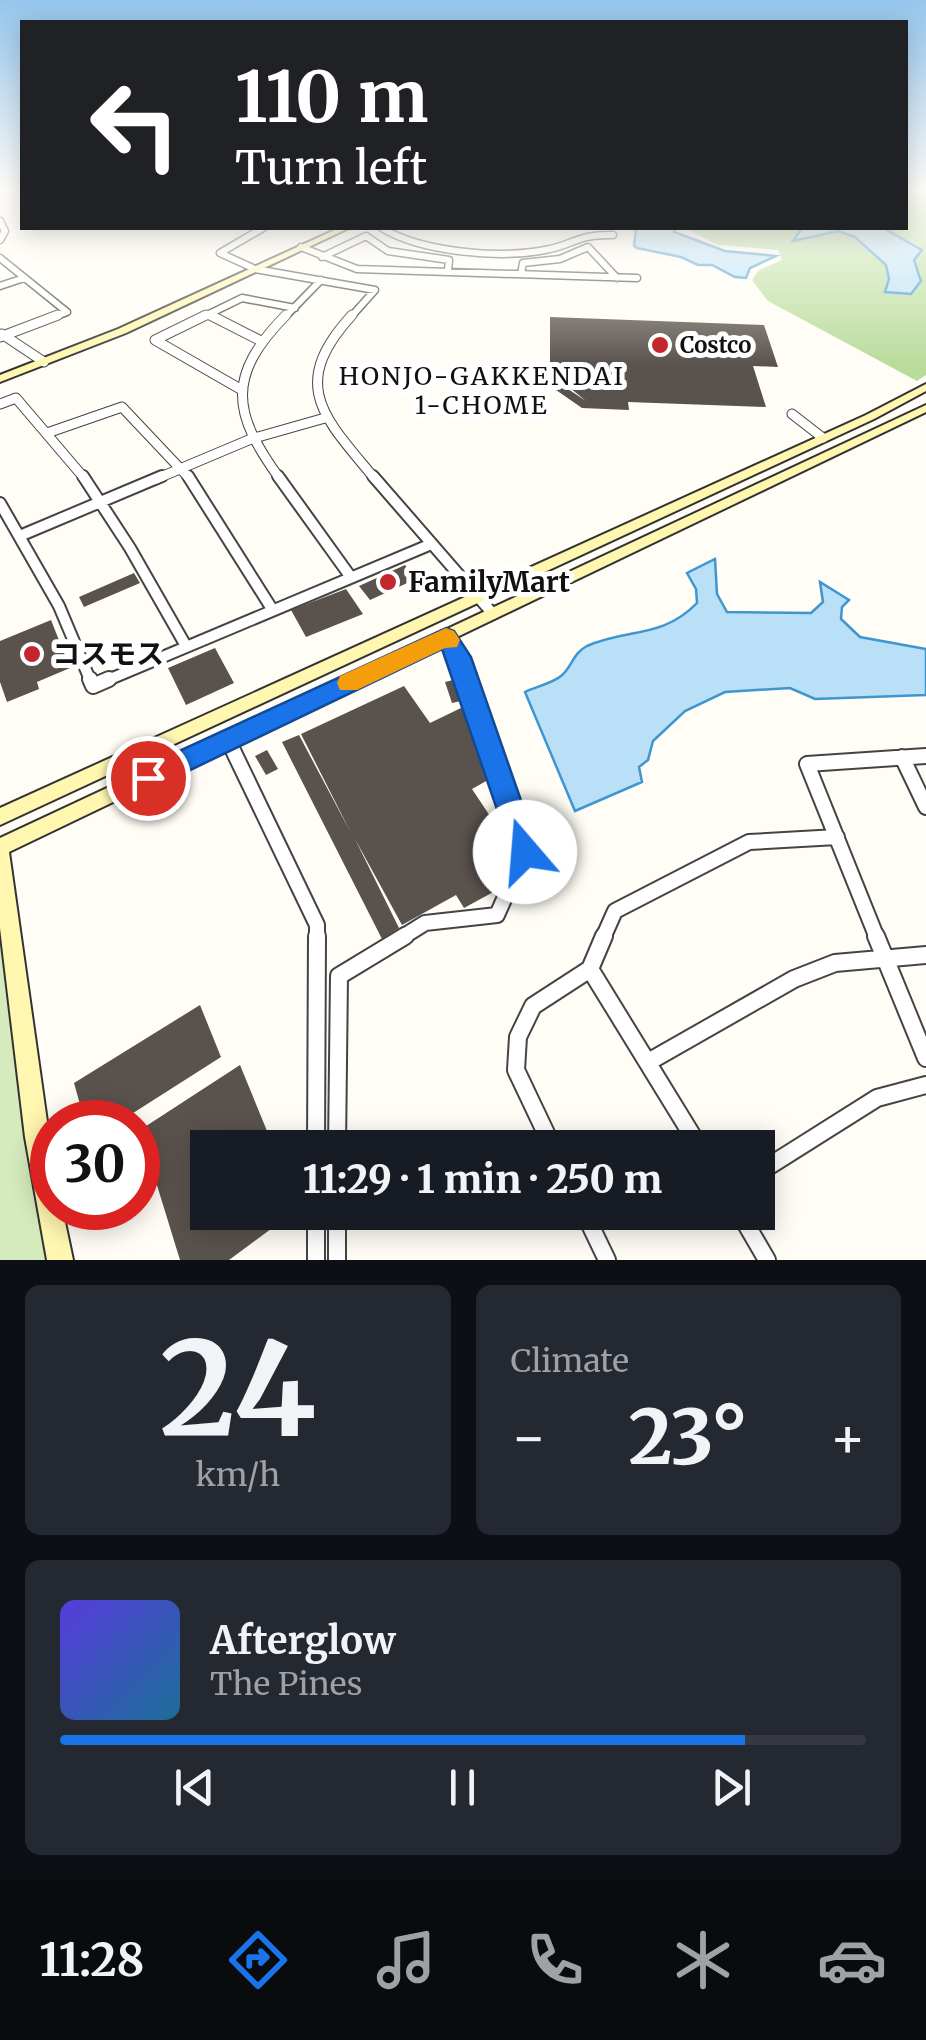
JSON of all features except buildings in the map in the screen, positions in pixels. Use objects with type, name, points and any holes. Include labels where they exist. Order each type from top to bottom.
[{"type":"street","points":[[229,248],[220,253],[253,268],[375,290],[324,348],[317,363],[316,396],[325,418],[429,545],[494,614]]},
{"type":"street","points":[[253,268],[295,248]]},
{"type":"street","points":[[0,376],[301,248],[357,269],[637,278]]},
{"type":"street","points":[[322,256],[340,248]]},
{"type":"street","points":[[383,248],[449,260],[448,271]]},
{"type":"street","points":[[452,248],[502,254],[553,248]]},
{"type":"street","points":[[521,274],[523,263],[560,259],[586,248]]},
{"type":"street","points":[[589,248],[618,278]]},
{"type":"street","points":[[0,258],[67,312],[1,335]]},
{"type":"street","points":[[341,265],[319,280],[261,341],[250,360],[242,390],[251,439],[350,576]]},
{"type":"street","points":[[0,286],[24,278]]},
{"type":"street","points":[[242,390],[156,340],[242,298],[294,308]]},
{"type":"street","points":[[209,315],[261,341]]},
{"type":"street","points":[[1,335],[42,361]]},
{"type":"street","points":[[0,818],[926,387]]},
{"type":"street","points":[[0,404],[16,398],[50,432],[141,564],[186,646]]},
{"type":"street","points":[[50,432],[122,407],[182,466],[272,609]]},
{"type":"street","points":[[60,1260],[37,1136],[0,849],[926,408]]},
{"type":"street","points":[[792,414],[840,449]]},
{"type":"street","points":[[22,535],[251,439],[325,418]]},
{"type":"street","points":[[694,498],[709,510]]},
{"type":"street","points":[[0,503],[22,535],[59,606],[93,686],[429,545]]},
{"type":"street","points":[[338,1130],[339,976],[425,924],[498,915],[525,852],[460,657],[446,637]]},
{"type":"street","points":[[228,740],[317,925],[316,1130]]},
{"type":"street","points":[[926,756],[808,764],[926,1058]]},
{"type":"street","points":[[902,757],[926,806]]},
{"type":"street","points":[[544,1130],[516,1070],[518,1037],[533,1006],[590,969],[614,911],[749,842],[836,837]]},
{"type":"street","points":[[650,1061],[794,979],[835,963],[926,956]]},
{"type":"street","points":[[590,969],[690,1130]]},
{"type":"street","points":[[775,1162],[877,1098],[926,1085]]},
{"type":"street","points":[[316,1230],[316,1260]]},
{"type":"street","points":[[337,1230],[337,1260]]},
{"type":"street","points":[[593,1230],[607,1260]]},
{"type":"street","points":[[749,1230],[767,1260]]},
{"type":"green space","points":[[752,248],[867,248],[886,265],[889,279],[885,292],[904,295],[921,275],[914,260],[919,248],[926,248],[926,375],[917,381],[768,301],[752,280],[759,270],[782,260],[778,250]]},
{"type":"green space","points":[[0,914],[30,1160],[30,1230],[40,1230],[45,1260],[0,1260]]},
{"type":"water","points":[[637,248],[716,248],[776,256],[750,268],[746,278],[712,265],[698,265],[681,257]]},
{"type":"water","points":[[867,248],[922,250],[914,260],[921,281],[911,294],[885,292],[889,279],[886,265]]},
{"type":"water","points":[[715,559],[717,594],[727,612],[811,613],[823,602],[820,582],[849,600],[842,607],[841,619],[860,637],[926,649],[926,695],[815,699],[790,688],[725,692],[685,711],[653,741],[648,760],[639,767],[642,782],[575,811],[525,692],[561,676],[587,646],[657,628],[684,614],[697,603],[696,589],[687,573]]},
{"type":"slow traffic","points":[[349,683],[446,637],[449,640]]},
{"type":"place","name":"Costco","points":[[660,345]]},
{"type":"place","name":"FamilyMart","points":[[388,582]]},
{"type":"place","name":"コスモス","points":[[32,654]]},
{"type":"district","name":"HONJO-GAKKENDAI 1-CHOME","points":[[482,390]]},
{"type":"route","points":[[148,778],[446,637],[460,657],[525,852]]}]
